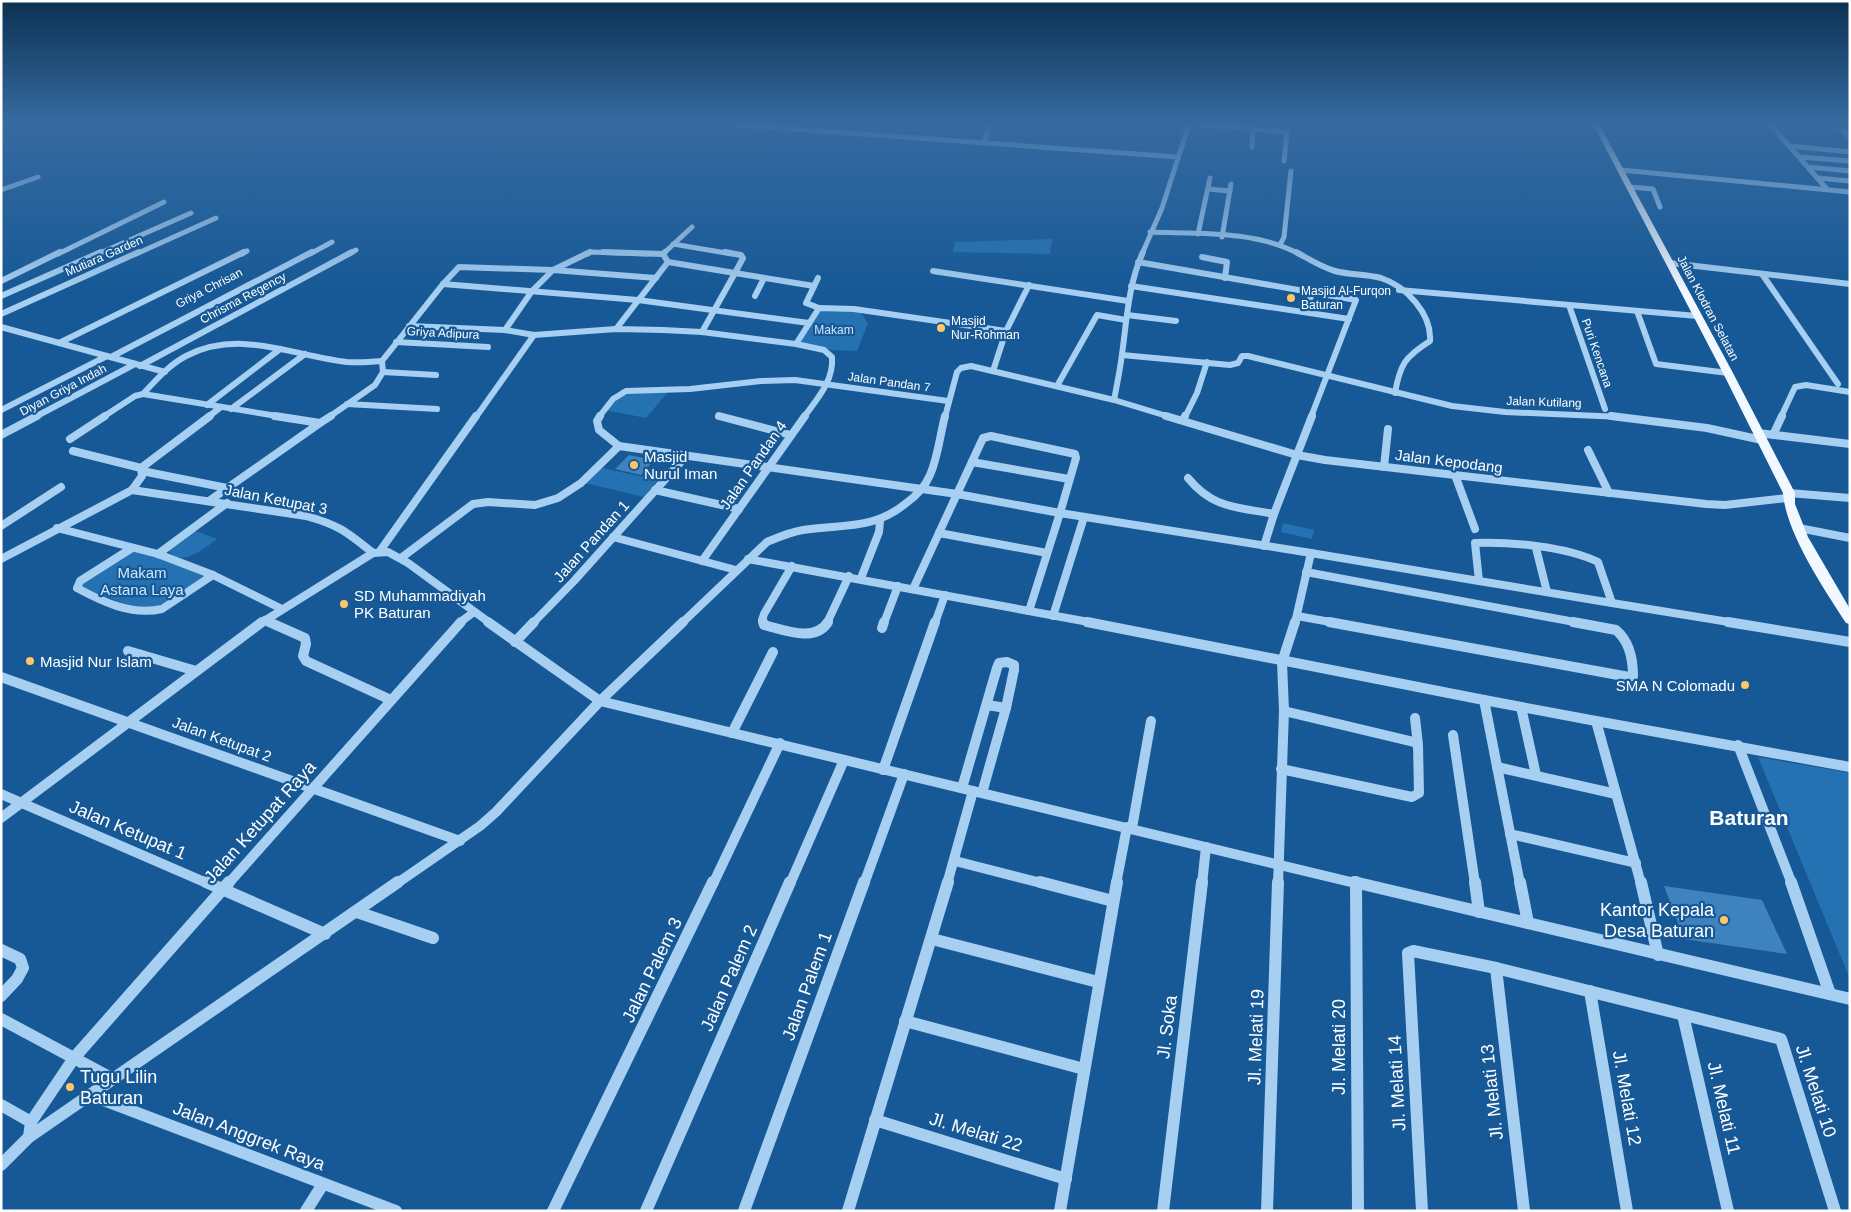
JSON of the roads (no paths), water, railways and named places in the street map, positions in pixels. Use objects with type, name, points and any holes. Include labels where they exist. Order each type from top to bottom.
[{"type":"main road","name":"Jalan Klodran Selatan","points":[[1626,181],[1760,436],[1799,528],[1820,571],[1850,620]]},
{"type":"street","points":[[1,190],[28,181]]},
{"type":"street","points":[[1114,400],[1131,286],[1138,262],[1162,208],[1171,181]]},
{"type":"street","points":[[1198,234],[1210,181]]},
{"type":"street","points":[[1280,245],[1284,238],[1290,181]]},
{"type":"street","points":[[1649,181],[1660,207]]},
{"type":"street","points":[[1733,181],[1850,192]]},
{"type":"street","points":[[1820,181],[1826,188]]},
{"type":"street","points":[[1222,236],[1231,184]]},
{"type":"street","points":[[1629,187],[1653,189]]},
{"type":"street","points":[[1208,189],[1230,191]]},
{"type":"street","points":[[1,281],[164,202]]},
{"type":"street","points":[[1,296],[191,213]]},
{"type":"street","name":"Mutiara Garden","points":[[1,314],[216,218]]},
{"type":"street","points":[[505,330],[532,291],[553,270],[590,252],[663,254],[692,228]]},
{"type":"street","points":[[1150,232],[1252,239],[1280,245],[1322,267],[1383,279],[1422,310],[1427,317],[1432,336],[1430,341],[1411,353],[1400,364],[1395,392]]},
{"type":"street","name":"Griya Chrisan","points":[[107,356],[324,241]]},
{"type":"street","points":[[1,410],[332,242]]},
{"type":"street","points":[[673,244],[744,256],[716,310],[702,332]]},
{"type":"street","name":"Chrisma Regency","points":[[137,365],[356,250]]},
{"type":"street","points":[[59,343],[247,251]]},
{"type":"street","points":[[663,254],[668,262],[814,286]]},
{"type":"street","points":[[1202,257],[1227,262],[1225,278]]},
{"type":"street","points":[[616,328],[668,262]]},
{"type":"street","points":[[1138,262],[1356,300],[1273,517],[1264,546]]},
{"type":"street","points":[[1670,263],[1850,284]]},
{"type":"street","points":[[209,501],[375,385],[383,372],[382,362],[396,342],[442,284],[459,268],[553,270],[656,278]]},
{"type":"street","points":[[933,271],[1128,301]]},
{"type":"street","points":[[1762,274],[1838,384]]},
{"type":"street","points":[[755,296],[764,278]]},
{"type":"street","points":[[818,278],[806,303],[819,308],[854,309],[1006,331]]},
{"type":"street","points":[[442,284],[638,300],[809,323]]},
{"type":"street","points":[[993,371],[1006,331],[1029,285]]},
{"type":"street","points":[[1131,286],[1350,319]]},
{"type":"street","points":[[1399,290],[1697,316]]},
{"type":"street","points":[[1304,312],[1313,292]]},
{"type":"street","name":"Puri Kencana","points":[[1569,305],[1604,409]]},
{"type":"street","points":[[796,344],[819,308]]},
{"type":"street","points":[[1637,311],[1656,364],[1728,373]]},
{"type":"street","points":[[1057,386],[1097,315],[1176,321]]},
{"type":"street","points":[[409,326],[505,330],[534,334],[566,334],[616,328],[702,332],[796,344],[823,350],[834,358],[834,364],[827,385]]},
{"type":"street","points":[[1,327],[165,372]]},
{"type":"street","points":[[1,818],[265,620],[376,552],[534,334]]},
{"type":"street","name":"Griya Adipura","points":[[396,342],[488,347]]},
{"type":"street","points":[[143,394],[165,372],[191,354],[215,346],[244,343],[349,361],[382,362]]},
{"type":"street","points":[[207,405],[280,349]]},
{"type":"street","points":[[231,409],[305,354]]},
{"type":"street","points":[[1122,355],[1207,362],[1197,393],[1183,420]]},
{"type":"street","name":"Jalan Kutilang","points":[[1207,362],[1236,365],[1241,356],[1244,356],[1470,409],[1606,415],[1658,420],[1760,436],[1773,435],[1850,444]]},
{"type":"street","name":"Diyan Griya Indah","points":[[1,436],[137,365]]},
{"type":"street","name":"Jalan Kepodang","points":[[948,402],[957,370],[961,367],[970,366],[1114,400],[1297,455],[1687,503],[1725,505],[1850,498]]},
{"type":"street","points":[[383,372],[436,375]]},
{"type":"street","name":"Jalan Pandan 7","points":[[619,446],[599,430],[597,421],[606,406],[620,393],[626,391],[709,388],[772,380],[795,380],[948,402]]},
{"type":"street","name":"Jalan Pandan 4","points":[[702,561],[827,385]]},
{"type":"street","points":[[1773,435],[1795,387],[1806,385],[1850,392]]},
{"type":"street","points":[[70,439],[134,396],[143,394],[320,423]]},
{"type":"street","points":[[1,1165],[29,1136],[460,841],[496,812],[600,701],[767,542],[782,535],[880,521],[903,508],[922,488],[931,472],[948,402]]},
{"type":"street","points":[[347,404],[437,409]]},
{"type":"street","points":[[1,558],[132,490],[140,480],[141,469],[222,407]]},
{"type":"street","points":[[719,416],[791,435]]},
{"type":"street","points":[[1384,467],[1388,429]]},
{"type":"street","points":[[913,589],[983,438],[991,436],[1072,452],[1076,458],[1029,611]]},
{"type":"street","points":[[401,558],[474,504],[485,502],[534,505],[553,500],[594,471],[619,446],[922,488],[1084,517],[1850,642]]},
{"type":"street","points":[[1588,450],[1609,494]]},
{"type":"street","points":[[73,451],[141,469],[227,488]]},
{"type":"street","name":"Jalan Pandan 1","points":[[516,642],[686,456]]},
{"type":"street","points":[[972,462],[1069,479]]},
{"type":"street","points":[[1455,475],[1475,529]]},
{"type":"street","points":[[1188,478],[1198,492],[1215,502],[1273,517]]},
{"type":"street","points":[[1,526],[61,487]]},
{"type":"street","name":"Jalan Ketupat 3","points":[[132,490],[227,503],[306,516],[329,522],[376,552],[401,558],[600,701]]},
{"type":"street","points":[[655,490],[739,510]]},
{"type":"street","points":[[158,554],[227,503]]},
{"type":"street","points":[[1053,616],[1084,517]]},
{"type":"street","points":[[861,578],[879,532],[880,521]]},
{"type":"street","points":[[57,528],[158,554],[213,575],[282,609]]},
{"type":"street","points":[[1799,528],[1850,538]]},
{"type":"street","points":[[939,533],[1047,554]]},
{"type":"street","points":[[613,537],[736,570]]},
{"type":"street","points":[[1479,581],[1475,543],[1536,548],[1594,559],[1600,565],[1612,603]]},
{"type":"street","points":[[132,548],[80,581],[76,588],[123,608],[153,612],[162,609],[213,575]]},
{"type":"street","points":[[1536,548],[1547,592]]},
{"type":"street","points":[[1280,865],[1284,711],[1282,662],[1297,616],[1311,553]]},
{"type":"street","points":[[748,559],[861,578],[1282,662],[1521,707],[1850,766]]},
{"type":"street","points":[[792,566],[764,614],[762,620],[764,625],[816,633],[822,630],[827,624],[849,576]]},
{"type":"street","points":[[1297,616],[1629,677],[1633,676],[1626,640],[1616,630],[1306,572]]},
{"type":"street","points":[[882,628],[898,586]]},
{"type":"street","points":[[883,770],[945,595]]},
{"type":"street","name":"Jalan Ketupat Raya","points":[[32,1122],[74,1058],[458,624],[474,612]]},
{"type":"street","points":[[265,620],[305,638],[306,644],[303,656],[306,661],[391,700]]},
{"type":"street","points":[[128,651],[196,671]]},
{"type":"street","points":[[732,733],[773,652]]},
{"type":"street","points":[[848,1211],[955,861],[973,791],[987,705],[997,668],[999,663],[1007,662],[1014,665],[1014,670],[1006,708],[973,791]]},
{"type":"street","name":"Jalan Ketupat 2","points":[[1,677],[460,841]]},
{"type":"street","points":[[1484,700],[1528,923]]},
{"type":"street","points":[[600,701],[1280,865],[1850,999]]},
{"type":"street","points":[[987,705],[1006,708]]},
{"type":"street","points":[[1521,707],[1536,776]]},
{"type":"street","points":[[1284,711],[1409,740],[1418,745]]},
{"type":"street","points":[[1281,769],[1412,797],[1419,793],[1418,745],[1415,718]]},
{"type":"street","points":[[1060,1211],[1113,902],[1152,721]]},
{"type":"street","points":[[1596,721],[1636,862],[1658,955]]},
{"type":"street","points":[[1454,735],[1479,912]]},
{"type":"street","name":"Jalan Palem 3","points":[[552,1211],[685,942],[780,743]]},
{"type":"street","points":[[1738,745],[1799,903],[1830,994]]},
{"type":"street","name":"Jalan Palem 2","points":[[646,1211],[844,760]]},
{"type":"street","points":[[1497,767],[1616,794]]},
{"type":"street","name":"Jalan Palem 1","points":[[744,1211],[904,774]]},
{"type":"street","name":"Jalan Ketupat 1","points":[[1,794],[324,934]]},
{"type":"street","points":[[1510,834],[1636,862]]},
{"type":"street","name":"Jl. Soka","points":[[1163,1211],[1206,847]]},
{"type":"street","points":[[955,861],[1113,902]]},
{"type":"street","name":"Jl. Melati 19","points":[[1267,1211],[1280,865]]},
{"type":"street","name":"Jl. Melati 20","points":[[1356,882],[1358,1211]]},
{"type":"street","points":[[357,912],[433,938]]},
{"type":"street","points":[[932,939],[1098,982]]},
{"type":"street","points":[[1,950],[20,959],[23,964],[17,978],[1,996]]},
{"type":"street","points":[[1408,953],[1418,951],[1496,968],[1780,1039]]},
{"type":"street","name":"Jl. Melati 14","points":[[1408,953],[1422,1211]]},
{"type":"street","name":"Jl. Melati 13","points":[[1496,968],[1524,1211]]},
{"type":"street","name":"Jl. Melati 12","points":[[1590,992],[1627,1211]]},
{"type":"street","name":"Jl. Melati 11","points":[[1683,1015],[1728,1211]]},
{"type":"street","points":[[1,1019],[113,1079]]},
{"type":"street","points":[[905,1021],[1084,1069]]},
{"type":"street","name":"Jl. Melati 10","points":[[1780,1039],[1835,1211]]},
{"type":"street","name":"Jalan Anggrek Raya","points":[[90,1095],[396,1211]]},
{"type":"street","points":[[1,1105],[32,1122],[29,1136]]},
{"type":"street","name":"Jl. Melati 22","points":[[875,1120],[1066,1179]]},
{"type":"street","points":[[306,1211],[324,1184]]},
{"type":"place","name":"Masjid Al-Furqon Baturan","points":[[1291,298]]},
{"type":"place","name":"Masjid Nur-Rohman","points":[[941,328]]},
{"type":"place","name":"Masjid Nurul Iman","points":[[634,465]]},
{"type":"place","name":"SD Muhammadiyah PK Baturan","points":[[344,604]]},
{"type":"place","name":"Masjid Nur Islam","points":[[30,661]]},
{"type":"place","name":"SMA N Colomadu","points":[[1745,685]]},
{"type":"place","name":"Kantor Kepala Desa Baturan","points":[[1724,920]]},
{"type":"place","name":"Tugu Lilin Baturan","points":[[70,1087]]},
{"type":"district","name":"Baturan","points":[[1749,817]]},
{"type":"park label","name":"Makam","points":[[834,330]]},
{"type":"park label","name":"Makam Astana Laya","points":[[142,580]]}]
